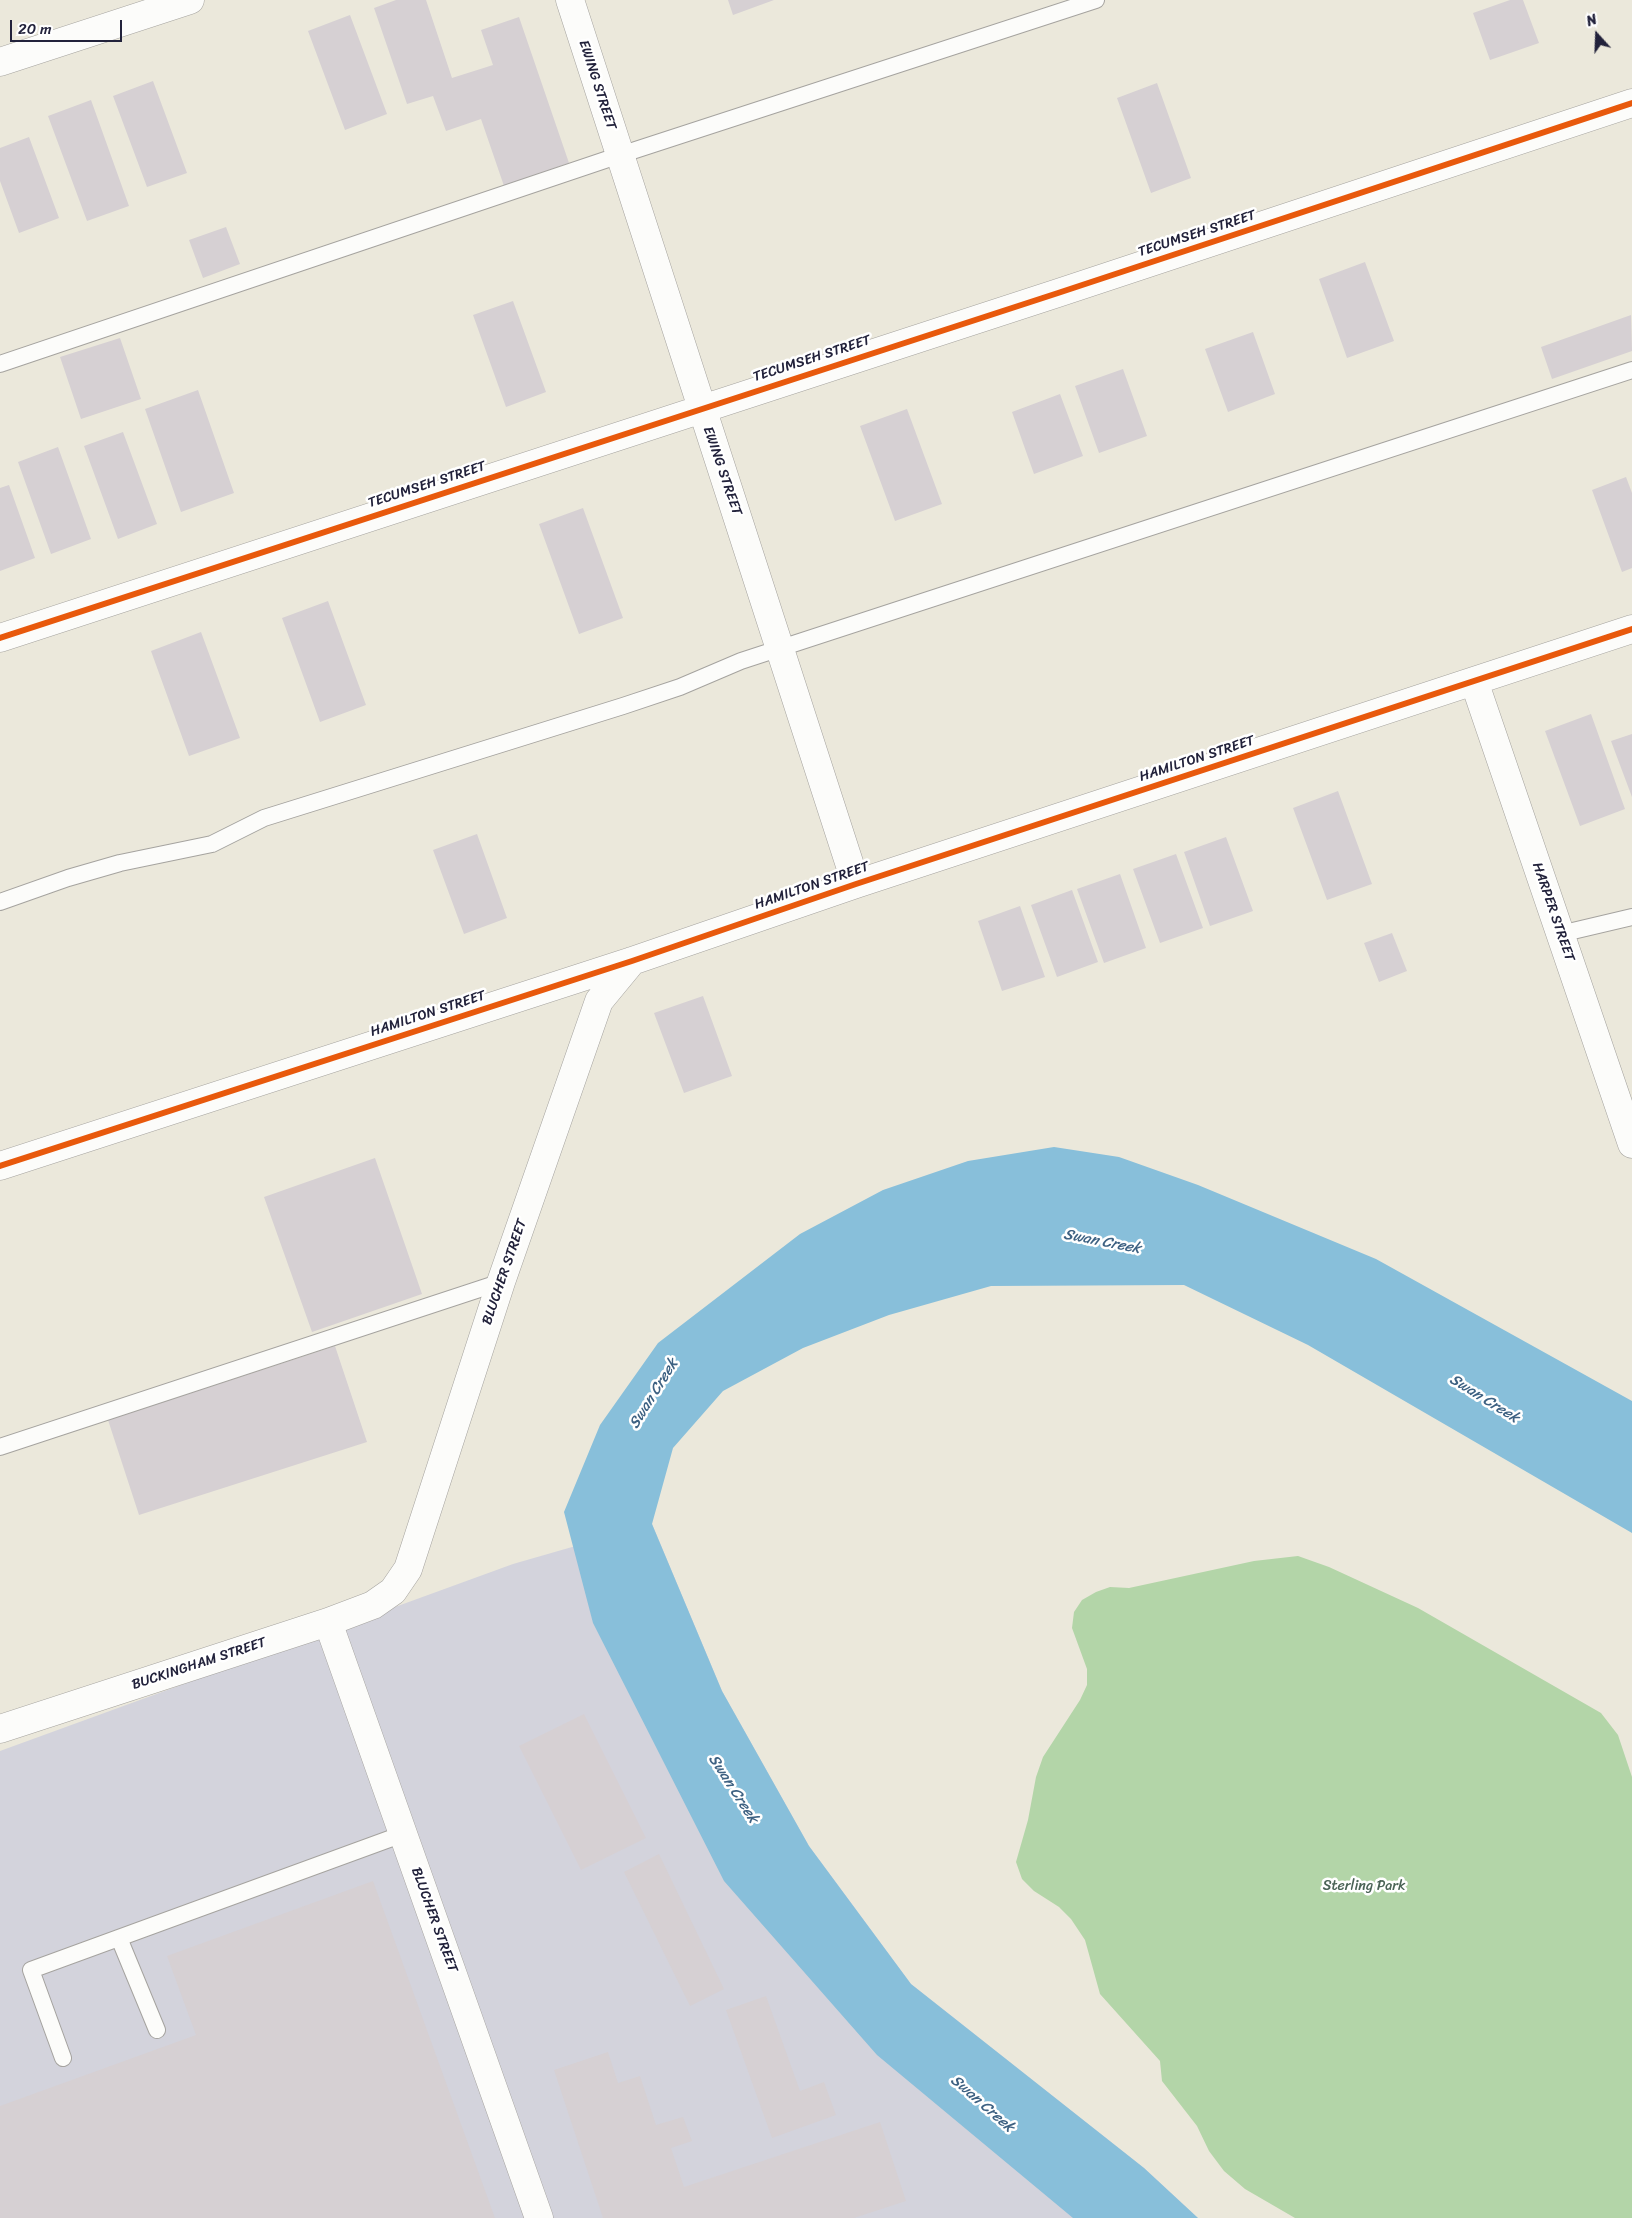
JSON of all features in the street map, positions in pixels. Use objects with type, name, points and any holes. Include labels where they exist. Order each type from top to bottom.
[{"type":"street","points":[[0,62],[190,0]]},
{"type":"street","name":"EWING STREET","points":[[570,0],[856,884]]},
{"type":"street","name":"TECUMSEH STREET","points":[[0,638],[701,408],[1068,290],[1632,103]]},
{"type":"street","name":"HAMILTON STREET","points":[[0,1166],[632,961],[856,884],[1632,629]]},
{"type":"street","name":"HARPER STREET","points":[[1474,681],[1632,1144]]},
{"type":"street","name":"BLUCHER STREET","points":[[393,1591],[408,1569],[501,1282],[599,1001],[632,961]]},
{"type":"street","name":"BUCKINGHAM STREET","points":[[0,1729],[328,1622],[373,1605],[393,1591]]},
{"type":"street","name":"BLUCHER STREET","points":[[328,1622],[539,2218]]},
{"type":"lane","points":[[0,364],[620,155],[1096,0]]},
{"type":"lane","points":[[0,902],[68,878],[120,863],[212,844],[264,818],[632,703],[680,687],[740,661],[1632,370]]},
{"type":"lane","points":[[1560,934],[1632,916]]},
{"type":"lane","points":[[0,1447],[501,1282]]},
{"type":"lane","points":[[63,2058],[32,1970],[403,1834]]},
{"type":"lane","points":[[120,1938],[156,2030]]},
{"type":"shaded area","points":[[652,1524],[722,1691],[809,1846],[911,1984],[1144,2168],[1198,2218],[0,2218],[0,1751],[513,1564]]},
{"type":"green space","name":"Sterling Park","points":[[1298,1556],[1329,1567],[1418,1608],[1601,1713],[1618,1735],[1632,1777],[1632,2218],[1295,2218],[1245,2189],[1224,2171],[1209,2151],[1197,2126],[1162,2081],[1160,2061],[1100,1994],[1085,1940],[1071,1919],[1059,1907],[1034,1891],[1022,1879],[1016,1862],[1028,1820],[1036,1777],[1043,1757],[1080,1700],[1087,1685],[1087,1669],[1072,1628],[1074,1612],[1082,1600],[1110,1587],[1129,1588],[1254,1561]]},
{"type":"water","name":"Swan Creek","points":[[1054,1147],[1119,1157],[1198,1185],[1376,1259],[1632,1401],[1632,1533],[1308,1345],[1184,1285],[991,1286],[889,1315],[803,1348],[723,1391],[673,1448],[652,1524],[722,1691],[809,1846],[911,1984],[1144,2168],[1198,2218],[1073,2218],[877,2055],[724,1881],[593,1623],[564,1512],[600,1425],[658,1343],[800,1234],[883,1190],[968,1161]]},
{"type":"building","points":[[396,0],[426,0],[452,78],[493,65],[481,30],[519,17],[569,163],[504,186],[481,119],[446,131],[433,96],[407,104],[374,8]]},
{"type":"building","points":[[728,0],[774,0],[733,15]]},
{"type":"building","points":[[1510,0],[1523,0],[1539,43],[1490,60],[1473,13]]},
{"type":"building","points":[[350,15],[387,114],[345,130],[308,31]]},
{"type":"building","points":[[153,81],[187,173],[147,187],[113,96]]},
{"type":"building","points":[[1157,83],[1191,178],[1151,193],[1117,98]]},
{"type":"building","points":[[91,100],[129,206],[87,221],[48,116]]},
{"type":"building","points":[[29,137],[59,218],[19,233],[0,181],[0,148]]},
{"type":"building","points":[[226,227],[240,264],[203,278],[189,240]]},
{"type":"building","points":[[1365,262],[1394,341],[1347,358],[1319,279]]},
{"type":"building","points":[[513,301],[546,392],[506,407],[473,315]]},
{"type":"building","points":[[1631,315],[1632,351],[1552,379],[1541,347]]},
{"type":"building","points":[[1253,332],[1275,394],[1228,412],[1205,349]]},
{"type":"building","points":[[120,338],[141,399],[81,419],[60,357]]},
{"type":"building","points":[[1123,369],[1147,436],[1099,453],[1075,386]]},
{"type":"building","points":[[198,390],[234,493],[181,512],[145,409]]},
{"type":"building","points":[[1060,394],[1083,456],[1034,474],[1012,412]]},
{"type":"building","points":[[907,409],[942,504],[895,521],[860,426]]},
{"type":"building","points":[[123,432],[157,524],[118,539],[84,446]]},
{"type":"building","points":[[58,447],[91,539],[51,554],[18,462]]},
{"type":"building","points":[[1626,477],[1632,493],[1632,568],[1622,572],[1592,490]]},
{"type":"building","points":[[9,485],[35,558],[0,571],[0,488]]},
{"type":"building","points":[[583,508],[623,618],[579,634],[539,524]]},
{"type":"building","points":[[328,601],[366,705],[320,722],[282,618]]},
{"type":"building","points":[[201,632],[240,738],[189,756],[151,651]]},
{"type":"building","points":[[1591,714],[1625,809],[1580,826],[1545,731]]},
{"type":"building","points":[[1632,734],[1632,797],[1611,741]]},
{"type":"building","points":[[1338,791],[1372,884],[1327,900],[1293,808]]},
{"type":"building","points":[[477,834],[507,918],[464,934],[433,850]]},
{"type":"building","points":[[1226,837],[1253,911],[1210,926],[1184,852]]},
{"type":"building","points":[[1176,854],[1203,928],[1160,943],[1133,869]]},
{"type":"building","points":[[1120,874],[1146,948],[1104,963],[1077,889]]},
{"type":"building","points":[[1072,890],[1098,962],[1057,977],[1031,905]]},
{"type":"building","points":[[1020,906],[1045,977],[1002,991],[978,921]]},
{"type":"building","points":[[1392,933],[1407,971],[1379,982],[1364,943]]},
{"type":"building","points":[[703,996],[732,1076],[684,1093],[654,1013]]},
{"type":"building","points":[[375,1158],[422,1294],[312,1332],[264,1197]]},
{"type":"building","points":[[335,1346],[367,1442],[139,1515],[108,1420]]},
{"type":"building","points":[[584,1714],[646,1838],[581,1870],[519,1746]]},
{"type":"building","points":[[659,1854],[724,1989],[690,2006],[624,1872]]},
{"type":"building","points":[[373,1881],[495,2218],[0,2218],[0,2106],[196,2035],[167,1956]]},
{"type":"building","points":[[766,1996],[800,2091],[824,2082],[836,2115],[772,2138],[726,2010]]},
{"type":"building","points":[[608,2052],[618,2083],[640,2076],[656,2125],[683,2117],[692,2141],[671,2148],[684,2187],[880,2122],[906,2201],[854,2218],[603,2218],[554,2070]]},
{"type":"cycle path","points":[[0,638],[1058,293],[1632,103]]},
{"type":"cycle path","points":[[0,1166],[632,961],[856,884],[1632,629]]}]
